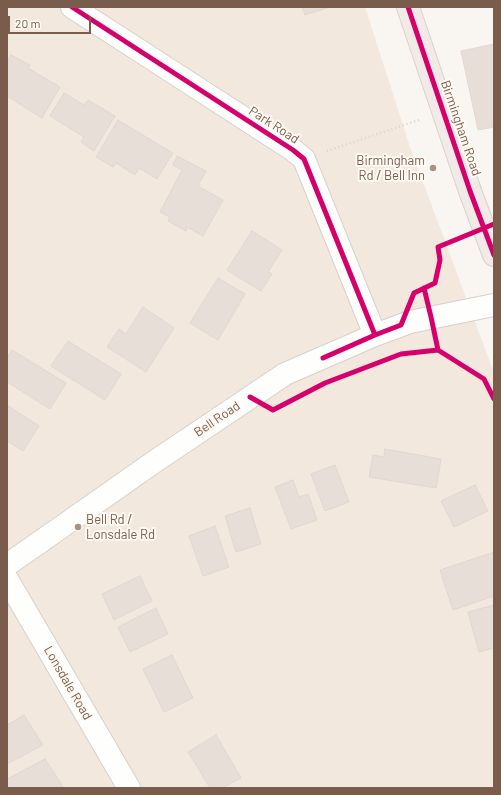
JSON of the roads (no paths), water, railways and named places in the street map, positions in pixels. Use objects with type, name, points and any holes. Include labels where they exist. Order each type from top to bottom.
[{"type":"highway","name":"Birmingham Road","points":[[408,7],[470,191],[494,255]]},
{"type":"street","name":"Park Road","points":[[72,7],[293,150],[304,159],[375,335]]},
{"type":"street","name":"Bell Road","points":[[7,565],[154,462],[285,374],[375,335],[410,322],[494,305]]},
{"type":"street","name":"Lonsdale Road","points":[[7,579],[129,788]]},
{"type":"place","name":"Birmingham Rd / Bell Inn","points":[[433,168]]},
{"type":"place","name":"Bell Rd / Lonsdale Rd","points":[[78,527]]}]
